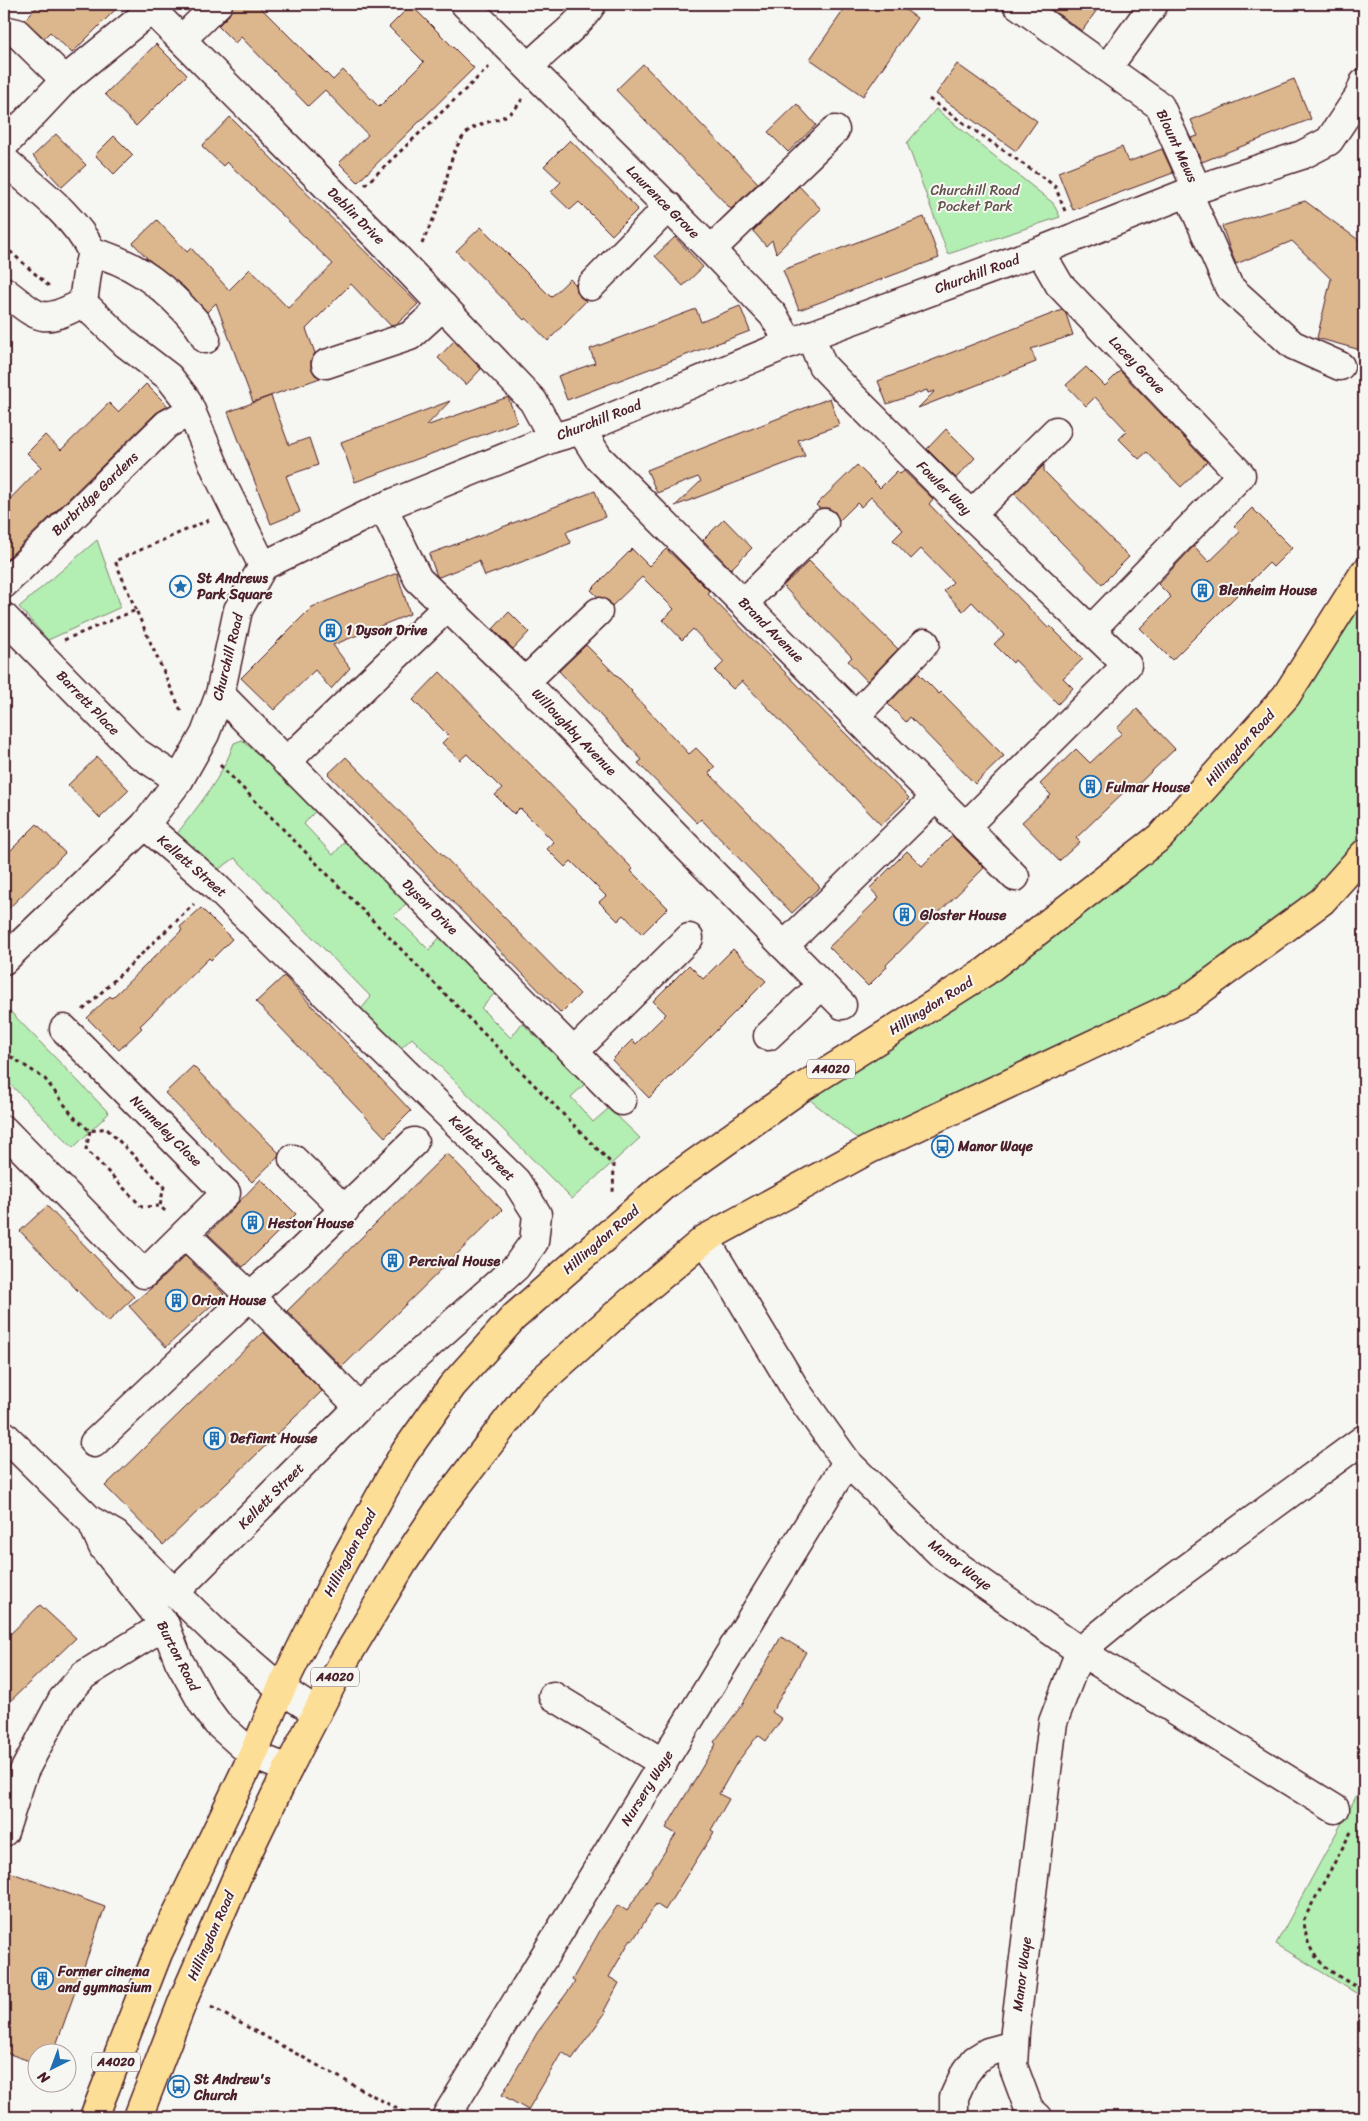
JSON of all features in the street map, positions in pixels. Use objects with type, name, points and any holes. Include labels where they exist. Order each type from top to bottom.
[{"type":"main road","name":"Hillingdon Road","points":[[94,2117],[158,1953],[253,1755],[281,1689],[343,1563],[403,1455],[452,1386],[514,1317],[663,1186],[798,1090],[985,972],[1161,836],[1286,696],[1364,573]]},
{"type":"main road","name":"Hillingdon Road","points":[[138,2117],[186,1993],[246,1856],[316,1712],[341,1666],[403,1563],[440,1508],[530,1391],[630,1302],[705,1239],[870,1149],[1187,1000],[1322,901],[1364,854]]},
{"type":"street","points":[[182,39],[218,4]]},
{"type":"street","name":"Lawrence Grove","points":[[466,4],[669,206],[773,315],[800,339]]},
{"type":"street","points":[[532,71],[540,54],[575,25],[592,4]]},
{"type":"street","name":"Blount Mews","points":[[1017,4],[1160,106],[1229,287],[1293,345],[1340,366]]},
{"type":"street","points":[[1107,68],[1154,4]]},
{"type":"street","points":[[4,145],[65,80],[149,6]]},
{"type":"street","name":"Deblin Drive","points":[[149,6],[344,204],[533,401],[553,438]]},
{"type":"street","points":[[4,30],[16,33],[65,80]]},
{"type":"street","name":"Churchill Road","points":[[4,960],[145,825],[179,780],[205,734],[220,694],[238,610],[263,566],[383,507],[553,438],[581,430],[800,339],[1040,251],[1193,191],[1302,155],[1329,141],[1359,96],[1364,83]]},
{"type":"street","points":[[711,250],[835,130]]},
{"type":"street","points":[[4,160],[45,196],[80,232],[92,252],[112,257],[127,264],[168,292],[199,324],[206,339]]},
{"type":"street","points":[[591,286],[669,206]]},
{"type":"street","name":"Lacey Grove","points":[[1040,251],[1059,284],[1241,475],[1091,630]]},
{"type":"street","points":[[83,303],[86,273],[92,252]]},
{"type":"street","points":[[4,291],[30,310],[47,318],[58,316],[83,303]]},
{"type":"street","points":[[83,303],[126,344],[169,377],[186,399],[235,509],[263,566]]},
{"type":"street","points":[[326,364],[410,336],[443,306]]},
{"type":"street","name":"Fowler Way","points":[[800,339],[822,365],[971,515],[1127,665],[965,827]]},
{"type":"street","name":"Burbridge Gardens","points":[[4,584],[167,424],[191,411]]},
{"type":"street","name":"Brand Avenue","points":[[581,430],[598,457],[1015,877]]},
{"type":"street","points":[[971,515],[1056,431]]},
{"type":"street","name":"Willoughby Avenue","points":[[383,507],[418,579],[525,682],[842,1005]]},
{"type":"street","points":[[744,603],[824,523]]},
{"type":"street","points":[[286,762],[447,607]]},
{"type":"street","points":[[525,682],[598,612]]},
{"type":"street","name":"Barrett Place","points":[[4,617],[136,752],[179,780]]},
{"type":"street","points":[[855,716],[925,643]]},
{"type":"street","name":"Dyson Drive","points":[[220,694],[622,1101]]},
{"type":"street","points":[[784,946],[935,798]]},
{"type":"street","name":"Kellett Street","points":[[145,825],[214,884],[516,1181],[537,1214],[534,1242],[516,1267],[359,1408],[174,1593]]},
{"type":"street","points":[[574,1052],[689,938]]},
{"type":"street","points":[[768,1036],[822,985]]},
{"type":"street","name":"Nunneley Close","points":[[4,1130],[144,1274],[226,1193],[64,1028]]},
{"type":"street","points":[[94,1443],[250,1296],[345,1210],[414,1142]]},
{"type":"street","points":[[293,1158],[345,1210]]},
{"type":"street","points":[[185,1234],[250,1296],[359,1408]]},
{"type":"street","name":"Manor Waye","points":[[705,1239],[797,1392],[847,1462],[942,1555],[1080,1651]]},
{"type":"street","name":"Burton Road","points":[[4,1435],[90,1520],[116,1535],[214,1631],[281,1689],[316,1712]]},
{"type":"street","name":"Manor Waye","points":[[1038,2117],[1029,2109],[1013,2066],[1014,2046],[1053,1722],[1080,1651],[1130,1610],[1364,1439]]},
{"type":"street","name":"Nursery Waye","points":[[448,2116],[847,1462]]},
{"type":"street","name":"Burton Road","points":[[90,1520],[103,1547],[165,1625],[179,1661],[212,1717],[253,1755],[288,1769]]},
{"type":"street","points":[[4,1832],[24,1771],[62,1700],[84,1675],[165,1625]]},
{"type":"street","points":[[1080,1651],[1335,1809]]},
{"type":"street","points":[[553,1696],[663,1763]]},
{"type":"street","points":[[954,2117],[954,2097],[964,2075],[975,2060],[988,2052],[1014,2046]]},
{"type":"path","points":[[344,204],[509,48]]},
{"type":"path","points":[[407,269],[420,248],[442,198],[447,171],[464,135],[481,123],[503,119],[517,108],[532,71]]},
{"type":"path","points":[[929,99],[1054,186],[1075,237]]},
{"type":"path","points":[[4,246],[60,296],[83,303]]},
{"type":"path","points":[[235,509],[115,561],[198,749],[225,770],[614,1166],[612,1196]]},
{"type":"path","points":[[37,651],[136,610]]},
{"type":"path","points":[[64,1028],[214,884]]},
{"type":"path","points":[[4,1052],[44,1079],[74,1118],[90,1131],[106,1128],[164,1186],[160,1206]]},
{"type":"path","points":[[90,1131],[86,1149],[142,1207],[160,1206]]},
{"type":"path","points":[[160,1206],[185,1234]]},
{"type":"path","points":[[1335,1809],[1357,1821],[1304,1919],[1305,1934],[1312,1953],[1326,1969],[1364,1992]]},
{"type":"path","points":[[186,1993],[412,2117]]},
{"type":"green space","name":"Churchill Road Pocket Park","points":[[936,109],[1053,203],[1060,217],[948,254],[907,143]]},
{"type":"green space","points":[[97,540],[121,607],[48,640],[19,607]]},
{"type":"green space","points":[[1364,573],[1364,854],[1187,1000],[870,1149],[798,1090],[1161,836]]},
{"type":"green space","points":[[242,740],[318,808],[304,824],[333,855],[346,840],[408,902],[394,915],[429,950],[440,937],[496,992],[481,1008],[511,1038],[522,1023],[585,1084],[571,1097],[593,1122],[609,1108],[640,1138],[572,1199],[412,1038],[397,1052],[358,1013],[371,997],[235,858],[216,871],[176,835],[216,780],[234,743]]},
{"type":"green space","points":[[4,1005],[109,1113],[73,1148],[4,1078]]},
{"type":"green space","points":[[1364,1782],[1364,1998],[1276,1944]]},
{"type":"building","points":[[40,4],[121,4],[72,53],[50,32],[44,38],[24,20]]},
{"type":"building","points":[[233,4],[257,4],[333,80],[343,70],[379,107],[424,62],[389,27],[411,5],[474,68],[358,182],[339,163],[368,135],[325,90],[308,106],[241,37],[235,43],[218,26],[229,15]]},
{"type":"building","points":[[848,4],[897,4],[917,18],[863,96],[810,59]]},
{"type":"building","points":[[1044,4],[1101,4],[1082,31]]},
{"type":"building","points":[[156,44],[187,75],[136,126],[105,94]]},
{"type":"building","points":[[643,64],[758,183],[731,209],[616,90]]},
{"type":"building","points":[[957,64],[1037,121],[1016,151],[936,94]]},
{"type":"building","points":[[1294,79],[1311,119],[1202,162],[1191,138],[1198,136],[1191,120]]},
{"type":"building","points":[[797,104],[816,125],[788,152],[768,132]]},
{"type":"building","points":[[230,117],[418,304],[398,323],[391,326],[351,284],[306,329],[315,353],[311,360],[311,368],[315,375],[320,378],[253,402],[216,303],[207,312],[184,287],[148,259],[133,243],[157,220],[187,252],[191,248],[229,290],[250,269],[288,308],[333,264],[227,162],[223,166],[202,146]]},
{"type":"building","points":[[56,134],[86,165],[62,187],[33,156]]},
{"type":"building","points":[[114,136],[133,155],[114,174],[95,155]]},
{"type":"building","points":[[570,140],[638,209],[612,235],[579,202],[570,210],[551,192],[561,182],[544,166]]},
{"type":"building","points":[[1122,147],[1128,162],[1162,149],[1173,173],[1073,210],[1058,172]]},
{"type":"building","points":[[799,186],[821,209],[776,253],[772,240],[766,246],[753,231]]},
{"type":"building","points":[[1305,201],[1364,244],[1364,351],[1317,338],[1331,279],[1292,241],[1236,264],[1231,252],[1222,226]]},
{"type":"building","points":[[924,217],[939,258],[799,310],[783,270]]},
{"type":"building","points":[[481,227],[551,297],[570,279],[576,285],[580,297],[586,301],[548,341],[526,318],[524,320],[456,251]]},
{"type":"building","points":[[675,237],[703,267],[683,286],[655,256]]},
{"type":"building","points":[[740,306],[750,331],[567,400],[558,376],[595,363],[590,349],[696,309],[701,322]]},
{"type":"building","points":[[1062,310],[1066,314],[1073,335],[1031,349],[1036,362],[918,408],[935,391],[928,393],[927,390],[887,404],[878,381]]},
{"type":"building","points":[[454,341],[481,369],[466,385],[438,358]]},
{"type":"building","points":[[1086,367],[1105,386],[1120,371],[1207,462],[1181,487],[1147,452],[1139,459],[1119,439],[1127,431],[1095,397],[1086,406],[1066,385]]},
{"type":"building","points":[[146,384],[168,406],[156,413],[4,562],[4,505],[41,467],[27,453],[45,435],[61,450],[109,403],[118,412]]},
{"type":"building","points":[[271,396],[289,445],[309,438],[318,465],[286,476],[300,512],[271,524],[228,412]]},
{"type":"building","points":[[508,397],[517,422],[355,482],[341,442],[450,401],[426,426]]},
{"type":"building","points":[[830,398],[839,425],[798,440],[805,456],[675,506],[701,481],[698,477],[657,493],[647,470]]},
{"type":"building","points":[[946,429],[975,458],[956,478],[927,449]]},
{"type":"building","points":[[857,465],[880,488],[897,471],[900,474],[904,471],[933,499],[929,504],[1048,628],[1050,626],[1083,659],[1063,678],[1073,688],[1058,704],[1015,660],[1013,663],[994,644],[1004,635],[972,602],[963,611],[944,591],[953,582],[921,549],[911,559],[893,540],[903,530],[871,497],[861,507],[857,503],[839,521],[835,512],[828,508],[819,508],[816,505]]},
{"type":"building","points":[[1044,465],[1044,471],[1129,557],[1102,584],[1014,494]]},
{"type":"building","points":[[595,491],[605,517],[566,532],[571,543],[485,576],[479,561],[439,577],[437,576],[429,554]]},
{"type":"building","name":"Blenheim House","points":[[1252,508],[1292,548],[1273,567],[1269,563],[1172,660],[1140,628],[1171,597],[1158,584],[1194,546],[1209,562],[1240,532],[1234,526]]},
{"type":"building","points":[[724,519],[752,548],[731,569],[703,540]]},
{"type":"building","points":[[632,549],[649,566],[666,549],[909,798],[881,825],[742,681],[733,689],[715,671],[724,662],[693,629],[682,640],[663,620],[674,609],[642,577],[612,606],[609,601],[598,597],[591,590]]},
{"type":"building","points":[[809,561],[898,649],[867,681],[848,661],[852,657],[783,586]]},
{"type":"building","name":"1 Dyson Drive","points":[[397,573],[410,614],[333,645],[350,668],[331,689],[315,670],[274,710],[241,678],[312,607]]},
{"type":"building","points":[[509,612],[529,632],[513,649],[493,629]]},
{"type":"building","points":[[586,645],[632,691],[689,754],[696,748],[715,767],[709,773],[820,887],[792,913],[701,819],[697,823],[638,763],[642,760],[559,671]]},
{"type":"building","points":[[440,672],[633,869],[631,871],[668,908],[642,934],[624,915],[618,921],[599,902],[606,896],[571,861],[565,867],[547,849],[554,842],[520,808],[514,814],[495,795],[502,789],[467,754],[460,760],[442,743],[449,736],[413,700]]},
{"type":"building","points":[[918,673],[939,694],[941,692],[1004,756],[975,784],[910,717],[906,722],[888,704]]},
{"type":"building","name":"Fulmar House","points":[[1137,709],[1175,749],[1130,792],[1127,789],[1076,838],[1080,842],[1059,861],[1022,822],[1051,795],[1040,784],[1076,749],[1090,763],[1122,733],[1117,728]]},
{"type":"building","points":[[97,757],[129,790],[100,818],[68,785]]},
{"type":"building","points":[[346,757],[580,994],[561,1013],[328,774]]},
{"type":"building","points":[[37,824],[65,853],[4,913],[4,857]]},
{"type":"building","name":"Gloster House","points":[[952,836],[984,868],[886,965],[887,967],[868,986],[829,947],[879,898],[870,888],[907,851],[922,866]]},
{"type":"building","points":[[201,908],[232,939],[211,960],[209,958],[140,1026],[142,1028],[119,1050],[87,1018],[110,996],[112,998],[182,930],[180,927]]},
{"type":"building","points":[[733,949],[766,981],[649,1098],[612,1060],[632,1040],[636,1044],[666,1014],[653,1001],[689,965],[703,979]]},
{"type":"building","points":[[284,976],[411,1111],[385,1137],[256,1002]]},
{"type":"building","points":[[193,1066],[279,1153],[278,1157],[252,1182],[165,1093]]},
{"type":"building","name":"Percival House","points":[[447,1153],[502,1210],[342,1367],[287,1311]]},
{"type":"building","name":"Heston House","points":[[261,1179],[296,1214],[243,1267],[208,1234]]},
{"type":"building","points":[[47,1206],[134,1297],[108,1322],[20,1231]]},
{"type":"building","name":"Orion House","points":[[185,1256],[224,1294],[166,1347],[129,1306],[155,1285]]},
{"type":"building","name":"Defiant House","points":[[263,1332],[322,1391],[163,1545],[105,1486]]},
{"type":"building","points":[[40,1605],[76,1638],[4,1707],[4,1640]]},
{"type":"building","points":[[781,1637],[806,1652],[772,1712],[782,1719],[766,1741],[758,1735],[736,1764],[719,1794],[729,1799],[711,1830],[714,1832],[665,1910],[656,1904],[633,1940],[631,1939],[609,1977],[619,1983],[604,2011],[606,2012],[572,2059],[562,2052],[528,2110],[502,2095],[537,2033],[575,1982],[572,1980],[601,1929],[618,1905],[627,1911],[676,1834],[666,1828],[716,1744],[714,1742],[742,1705]]},
{"type":"building","name":"Former cinema and gymnasium","points":[[4,1870],[105,1907],[57,2044],[28,2044],[28,2060],[4,2052]]},
{"type":"place","name":"St Andrews Park Square","points":[[181,586]]},
{"type":"place","name":"Blenheim House","points":[[1203,590]]},
{"type":"place","name":"1 Dyson Drive","points":[[330,630]]},
{"type":"place","name":"Fulmar House","points":[[1090,787]]},
{"type":"place","name":"Gloster House","points":[[904,915]]},
{"type":"place","name":"Manor Waye","points":[[942,1146]]},
{"type":"place","name":"Heston House","points":[[252,1223]]},
{"type":"place","name":"Percival House","points":[[393,1261]]},
{"type":"place","name":"Orion House","points":[[176,1300]]},
{"type":"place","name":"Defiant House","points":[[214,1438]]},
{"type":"place","name":"Former cinema and gymnasium","points":[[42,1979]]},
{"type":"place","name":"St Andrew's Church","points":[[178,2087]]}]
